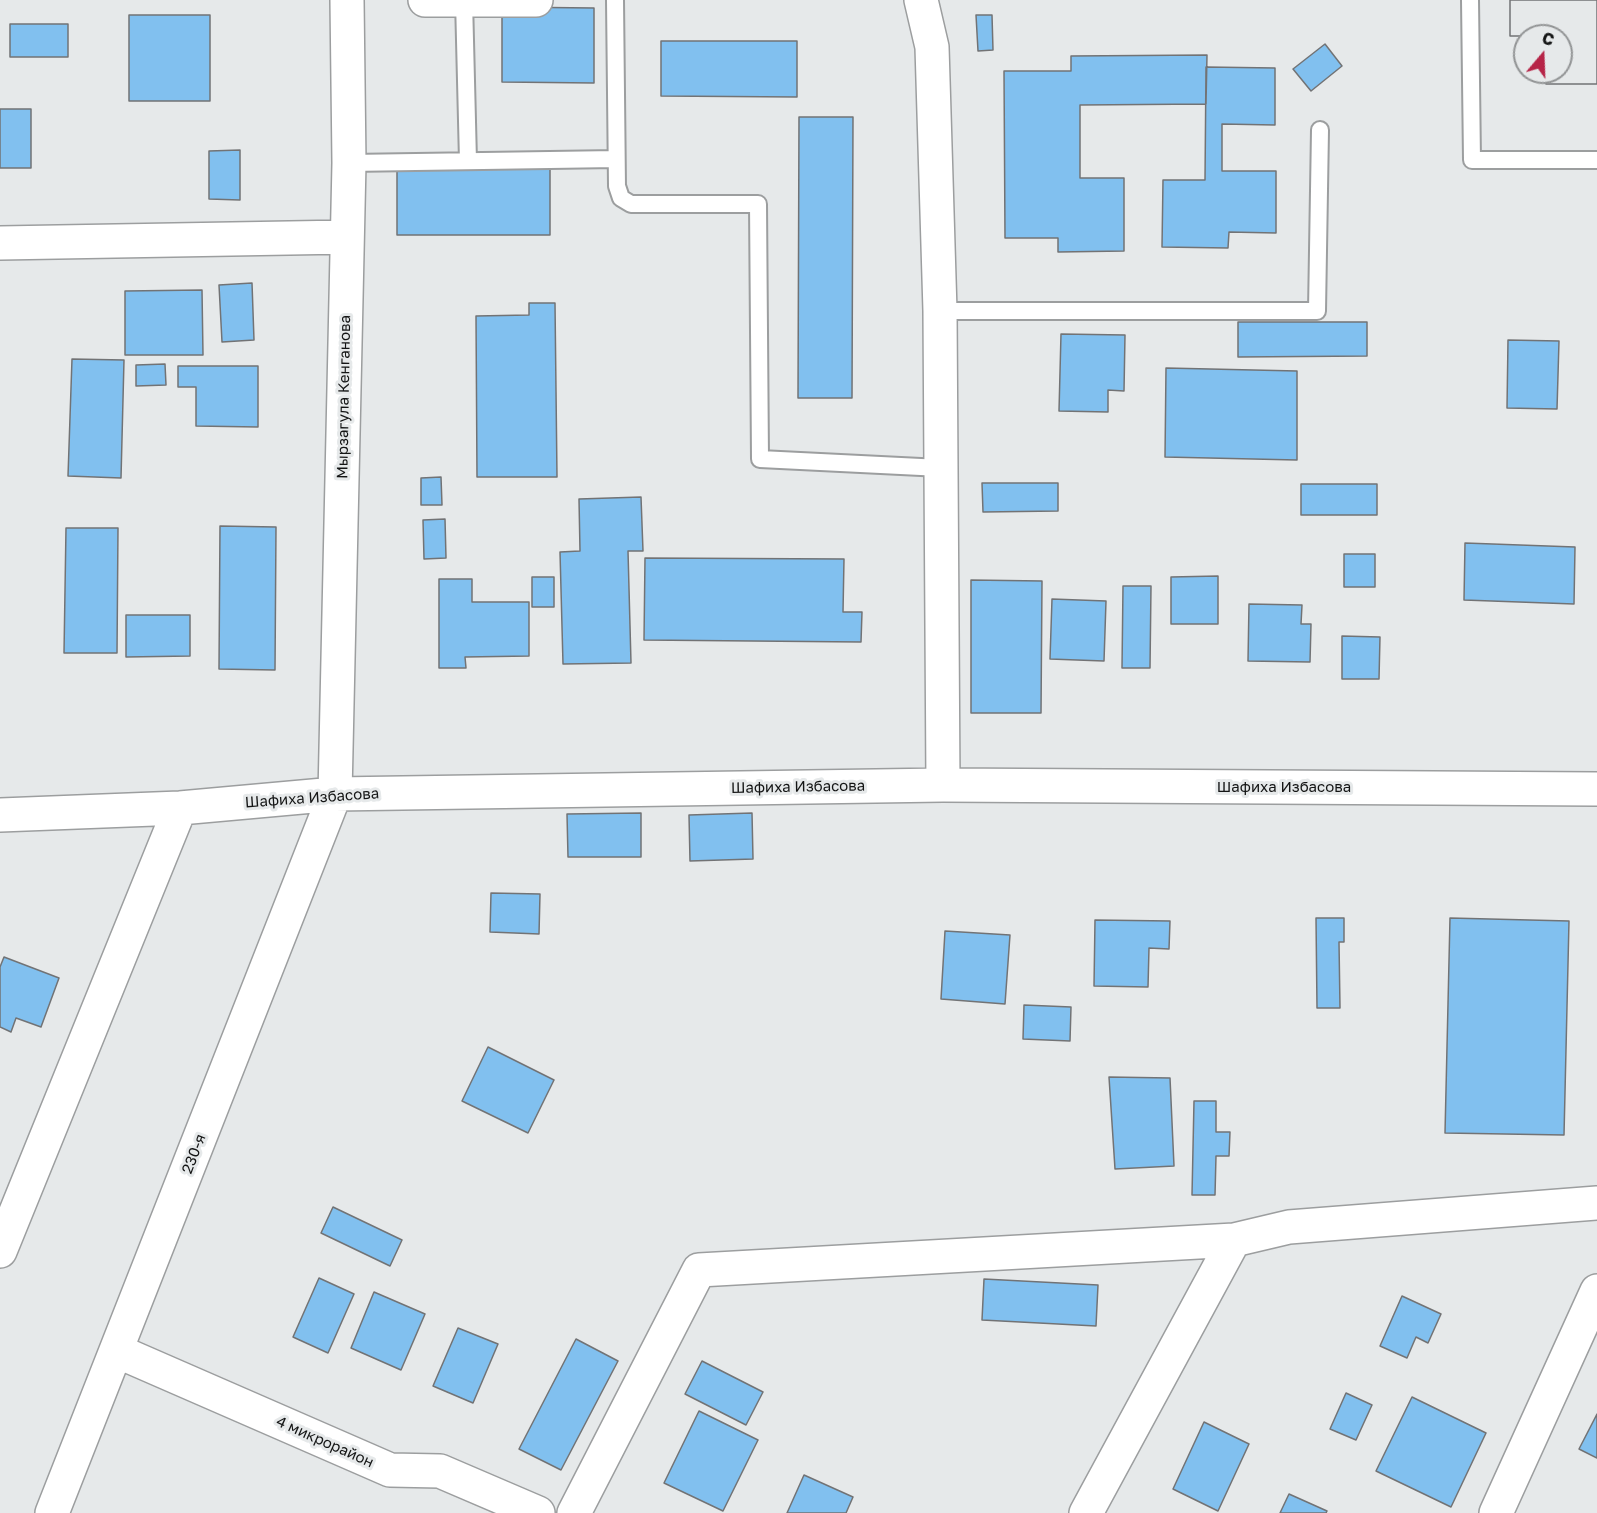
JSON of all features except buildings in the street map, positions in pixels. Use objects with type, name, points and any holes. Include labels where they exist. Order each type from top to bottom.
[{"type":"street","name":"Мырзагула Кенганова","points":[[335,794],[349,163],[347,0]]},
{"type":"street","points":[[425,0],[536,0]]},
{"type":"street","points":[[921,0],[932,47],[940,311],[943,785]]},
{"type":"street","points":[[0,243],[347,237]]},
{"type":"street","name":"Шафиха Избасова","points":[[0,814],[180,808],[335,794],[943,785],[1597,789]]},
{"type":"street","name":"230-я","points":[[52,1513],[335,794]]},
{"type":"street","points":[[0,1251],[180,808]]},
{"type":"street","points":[[574,1513],[699,1270],[1234,1240],[1289,1227],[1597,1203]]},
{"type":"street","points":[[1086,1513],[1234,1240]]},
{"type":"street","points":[[1496,1513],[1597,1291]]},
{"type":"street","name":"4 микрорайон","points":[[117,1351],[390,1470],[440,1471],[538,1513]]},
{"type":"lane","points":[[464,0],[468,161]]},
{"type":"lane","points":[[615,0],[616,159],[617,186],[621,198],[631,204],[758,204],[760,459],[941,468]]},
{"type":"lane","points":[[1470,0],[1472,160],[1597,160]]},
{"type":"lane","points":[[940,311],[1317,311],[1320,130]]},
{"type":"lane","points":[[349,163],[616,159]]}]
